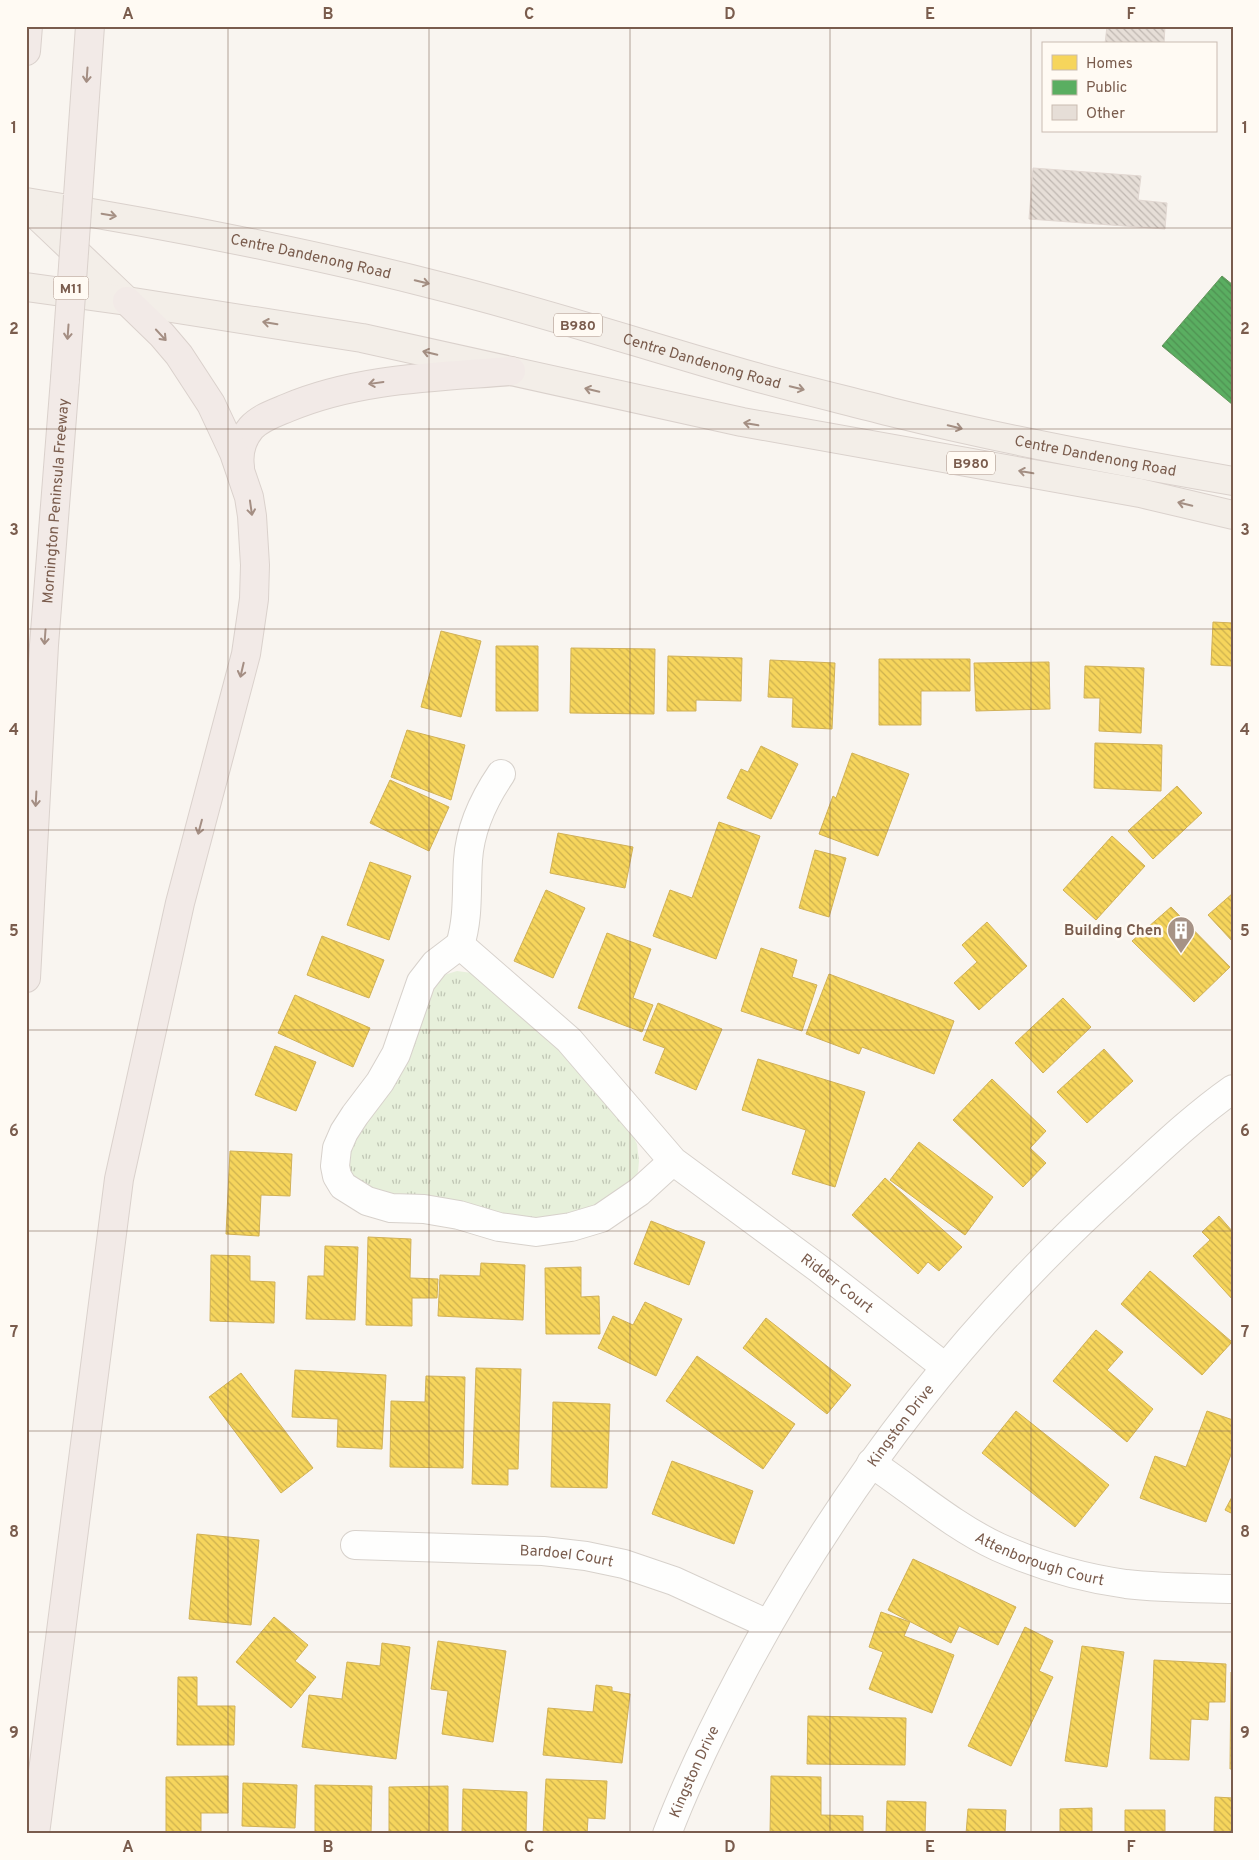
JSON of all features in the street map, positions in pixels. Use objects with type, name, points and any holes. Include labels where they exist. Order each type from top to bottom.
[{"type":"highway","points":[[26,51],[28,26]]},
{"type":"highway","name":"Mornington Peninsula Freeway","points":[[26,978],[44,645],[90,26]]},
{"type":"highway","points":[[35,1834],[119,1179],[180,903],[246,654],[254,599],[255,566],[252,516],[249,496],[240,467],[211,404],[184,363],[162,335],[127,301]]},
{"type":"highway","points":[[240,467],[240,449],[253,427],[269,416],[308,400],[344,389],[383,382],[512,371]]},
{"type":"main road","points":[[26,203],[127,301]]},
{"type":"main road","name":"Centre Dandenong Road","points":[[26,203],[222,236],[354,266],[448,288],[753,376],[892,412],[1026,442],[1233,481]]},
{"type":"main road","name":"Centre Dandenong Road","points":[[26,287],[362,338],[742,422],[1130,492],[1233,515]]},
{"type":"street","points":[[501,774],[488,794],[475,826],[468,857],[466,927],[460,944],[435,964],[421,982],[396,1054],[380,1082],[344,1132],[337,1148],[337,1176],[343,1186],[367,1201],[391,1208],[424,1209],[459,1215],[499,1227],[536,1232],[571,1227],[601,1218],[639,1192],[673,1161]]},
{"type":"street","name":"Ridder Court","points":[[460,944],[502,983],[569,1040],[673,1161],[811,1262],[944,1367]]},
{"type":"street","name":"Kingston Drive","points":[[666,1834],[701,1755],[768,1624],[814,1548],[871,1463],[944,1367],[1018,1284],[1080,1221],[1154,1154],[1233,1090]]},
{"type":"street","name":"Attenborough Court","points":[[871,1463],[956,1523],[998,1546],[1038,1562],[1084,1576],[1126,1584],[1233,1589]]},
{"type":"street","name":"Bardoel Court","points":[[355,1545],[543,1551],[586,1556],[624,1564],[674,1581],[768,1624]]},
{"type":"green space","points":[[457,971],[472,973],[561,1045],[622,1115],[637,1144],[639,1161],[638,1172],[630,1187],[595,1209],[533,1222],[377,1195],[352,1177],[347,1150],[434,984],[444,975]]},
{"type":"building: Homes","points":[[1213,622],[1233,623],[1233,666],[1211,665]]},
{"type":"building: Homes","points":[[441,631],[481,641],[461,717],[421,707]]},
{"type":"building: Homes","points":[[496,646],[538,646],[538,711],[496,711]]},
{"type":"building: Homes","points":[[571,648],[655,649],[654,714],[570,713]]},
{"type":"building: Homes","points":[[668,656],[742,658],[741,701],[696,700],[696,711],[667,711]]},
{"type":"building: Homes","points":[[879,659],[970,659],[970,691],[921,691],[921,725],[879,725]]},
{"type":"building: Homes","points":[[770,660],[835,663],[832,729],[792,727],[793,698],[768,697]]},
{"type":"building: Homes","points":[[1049,662],[1050,709],[976,711],[974,663]]},
{"type":"building: Homes","points":[[1085,666],[1144,668],[1141,733],[1099,731],[1100,698],[1084,698]]},
{"type":"building: Homes","points":[[407,730],[465,745],[451,800],[391,777]]},
{"type":"building: Homes","points":[[1095,743],[1162,745],[1161,791],[1094,788]]},
{"type":"building: Homes","points":[[761,746],[798,764],[771,819],[727,798],[741,769],[748,772]]},
{"type":"building: Homes","points":[[852,753],[909,774],[878,856],[819,834],[833,796],[836,798]]},
{"type":"building: Homes","points":[[390,780],[449,807],[429,851],[370,823]]},
{"type":"building: Homes","points":[[1177,786],[1202,813],[1153,859],[1128,831]]},
{"type":"building: Homes","points":[[719,822],[760,836],[716,959],[653,936],[670,890],[692,898]]},
{"type":"building: Homes","points":[[558,833],[633,847],[625,888],[550,873]]},
{"type":"building: Homes","points":[[1112,836],[1145,866],[1096,920],[1063,890]]},
{"type":"building: Homes","points":[[815,850],[846,858],[829,917],[799,908]]},
{"type":"building: Homes","points":[[370,862],[411,876],[389,940],[347,925]]},
{"type":"building: Homes","points":[[546,890],[585,908],[553,978],[514,961]]},
{"type":"building: Homes","points":[[1233,893],[1233,942],[1208,915]]},
{"type":"building: Homes","name":"Building Chen","points":[[1171,907],[1230,967],[1194,1002],[1132,941]]},
{"type":"building: Homes","points":[[987,922],[1027,966],[979,1010],[954,983],[977,962],[962,945]]},
{"type":"building: Homes","points":[[607,933],[651,949],[633,998],[653,1005],[642,1032],[578,1008]]},
{"type":"building: Homes","points":[[322,936],[384,960],[369,998],[307,975]]},
{"type":"building: Homes","points":[[761,948],[797,960],[792,977],[817,985],[802,1031],[741,1011]]},
{"type":"building: Homes","points":[[829,974],[954,1021],[934,1074],[862,1047],[859,1054],[806,1034]]},
{"type":"building: Homes","points":[[295,995],[370,1028],[353,1067],[278,1033]]},
{"type":"building: Homes","points":[[1063,998],[1091,1027],[1043,1073],[1015,1043]]},
{"type":"building: Homes","points":[[658,1003],[722,1029],[696,1090],[655,1073],[665,1048],[643,1040]]},
{"type":"building: Homes","points":[[275,1046],[316,1062],[296,1111],[255,1095]]},
{"type":"building: Homes","points":[[1104,1049],[1133,1081],[1087,1123],[1057,1092]]},
{"type":"building: Homes","points":[[758,1059],[865,1092],[835,1187],[792,1174],[806,1130],[742,1110]]},
{"type":"building: Homes","points":[[992,1079],[1046,1131],[1030,1148],[1046,1163],[1023,1187],[953,1120]]},
{"type":"building: Homes","points":[[919,1142],[993,1197],[965,1235],[890,1180]]},
{"type":"building: Homes","points":[[230,1151],[292,1154],[290,1196],[261,1195],[259,1236],[226,1234]]},
{"type":"building: Homes","points":[[885,1178],[962,1247],[939,1271],[928,1262],[918,1274],[852,1215]]},
{"type":"building: Homes","points":[[1219,1216],[1233,1232],[1233,1300],[1193,1256],[1210,1240],[1202,1232]]},
{"type":"building: Homes","points":[[651,1221],[705,1242],[689,1285],[634,1264]]},
{"type":"building: Homes","points":[[368,1237],[411,1239],[410,1278],[438,1279],[437,1298],[412,1298],[412,1326],[366,1325]]},
{"type":"building: Homes","points":[[325,1246],[358,1247],[355,1320],[306,1319],[308,1276],[324,1276]]},
{"type":"building: Homes","points":[[211,1255],[250,1256],[250,1281],[275,1282],[274,1323],[210,1321]]},
{"type":"building: Homes","points":[[481,1263],[525,1265],[523,1320],[438,1316],[440,1275],[480,1276]]},
{"type":"building: Homes","points":[[581,1267],[581,1297],[599,1296],[600,1334],[546,1334],[545,1268]]},
{"type":"building: Homes","points":[[1150,1271],[1232,1342],[1202,1375],[1121,1304]]},
{"type":"building: Homes","points":[[645,1302],[682,1319],[656,1376],[598,1348],[613,1316],[633,1325]]},
{"type":"building: Homes","points":[[766,1318],[851,1385],[827,1414],[743,1348]]},
{"type":"building: Homes","points":[[1096,1330],[1123,1352],[1107,1370],[1153,1409],[1127,1442],[1053,1381]]},
{"type":"building: Homes","points":[[697,1356],[795,1424],[763,1469],[666,1401]]},
{"type":"building: Homes","points":[[476,1368],[521,1369],[518,1469],[508,1469],[508,1485],[472,1484]]},
{"type":"building: Homes","points":[[295,1370],[386,1375],[382,1449],[337,1447],[338,1419],[292,1417]]},
{"type":"building: Homes","points":[[241,1373],[313,1468],[281,1493],[209,1397]]},
{"type":"building: Homes","points":[[426,1376],[465,1377],[463,1468],[390,1467],[391,1401],[425,1402]]},
{"type":"building: Homes","points":[[553,1402],[610,1404],[607,1488],[551,1487]]},
{"type":"building: Homes","points":[[1016,1411],[1109,1485],[1075,1527],[982,1453]]},
{"type":"building: Homes","points":[[1207,1411],[1233,1420],[1233,1449],[1206,1522],[1140,1498],[1155,1456],[1186,1467]]},
{"type":"building: Homes","points":[[672,1461],[753,1491],[734,1544],[652,1514]]},
{"type":"building: Homes","points":[[1233,1495],[1233,1514],[1225,1510]]},
{"type":"building: Homes","points":[[197,1534],[259,1540],[251,1625],[189,1619]]},
{"type":"building: Homes","points":[[913,1559],[1016,1607],[998,1645],[959,1626],[951,1643],[888,1610]]},
{"type":"building: Homes","points":[[881,1612],[910,1622],[904,1636],[954,1655],[932,1713],[869,1689],[883,1652],[869,1647]]},
{"type":"building: Homes","points":[[274,1617],[308,1645],[295,1661],[316,1677],[291,1708],[236,1662]]},
{"type":"building: Homes","points":[[1025,1627],[1053,1641],[1039,1671],[1053,1677],[1011,1766],[968,1746]]},
{"type":"building: Homes","points":[[438,1641],[506,1651],[493,1742],[442,1734],[448,1691],[431,1689]]},
{"type":"building: Homes","points":[[382,1643],[410,1647],[396,1759],[302,1747],[309,1695],[342,1699],[347,1662],[380,1666]]},
{"type":"building: Homes","points":[[1082,1646],[1124,1652],[1107,1767],[1065,1761]]},
{"type":"building: Homes","points":[[1154,1660],[1226,1664],[1225,1702],[1209,1702],[1208,1720],[1191,1719],[1189,1760],[1150,1759]]},
{"type":"building: Homes","points":[[1231,1672],[1233,1672],[1233,1769],[1230,1769]]},
{"type":"building: Homes","points":[[178,1677],[197,1677],[197,1706],[235,1706],[234,1745],[177,1745]]},
{"type":"building: Homes","points":[[596,1685],[612,1687],[612,1691],[630,1694],[622,1763],[543,1755],[548,1708],[593,1712]]},
{"type":"building: Homes","points":[[808,1716],[906,1718],[905,1765],[807,1764]]},
{"type":"building: Homes","points":[[228,1776],[228,1813],[201,1813],[201,1834],[166,1834],[166,1777]]},
{"type":"building: Homes","points":[[771,1776],[821,1777],[821,1815],[863,1816],[863,1834],[770,1834]]},
{"type":"building: Homes","points":[[546,1779],[607,1781],[605,1819],[588,1818],[587,1834],[543,1834]]},
{"type":"building: Homes","points":[[243,1783],[297,1785],[295,1828],[242,1826]]},
{"type":"building: Homes","points":[[315,1785],[372,1786],[371,1834],[315,1832]]},
{"type":"building: Homes","points":[[448,1786],[448,1834],[389,1834],[389,1787]]},
{"type":"building: Homes","points":[[463,1789],[527,1792],[526,1834],[462,1834]]},
{"type":"building: Homes","points":[[1215,1797],[1233,1798],[1233,1834],[1214,1834]]},
{"type":"building: Homes","points":[[887,1801],[926,1802],[925,1834],[886,1834]]},
{"type":"building: Homes","points":[[1092,1808],[1092,1834],[1060,1834],[1060,1809]]},
{"type":"building: Homes","points":[[968,1809],[1006,1810],[1005,1834],[966,1834]]},
{"type":"building: Homes","points":[[1125,1810],[1165,1810],[1165,1834],[1125,1834]]},
{"type":"building: Public","points":[[1222,276],[1233,285],[1233,405],[1162,346]]},
{"type":"building: Other","points":[[1107,26],[1165,26],[1164,42],[1105,42]]},
{"type":"building: Other","points":[[1033,168],[1141,176],[1138,200],[1167,203],[1165,229],[1029,219]]},
{"type":"place","name":"Building Chen","points":[[1181,954]]}]
